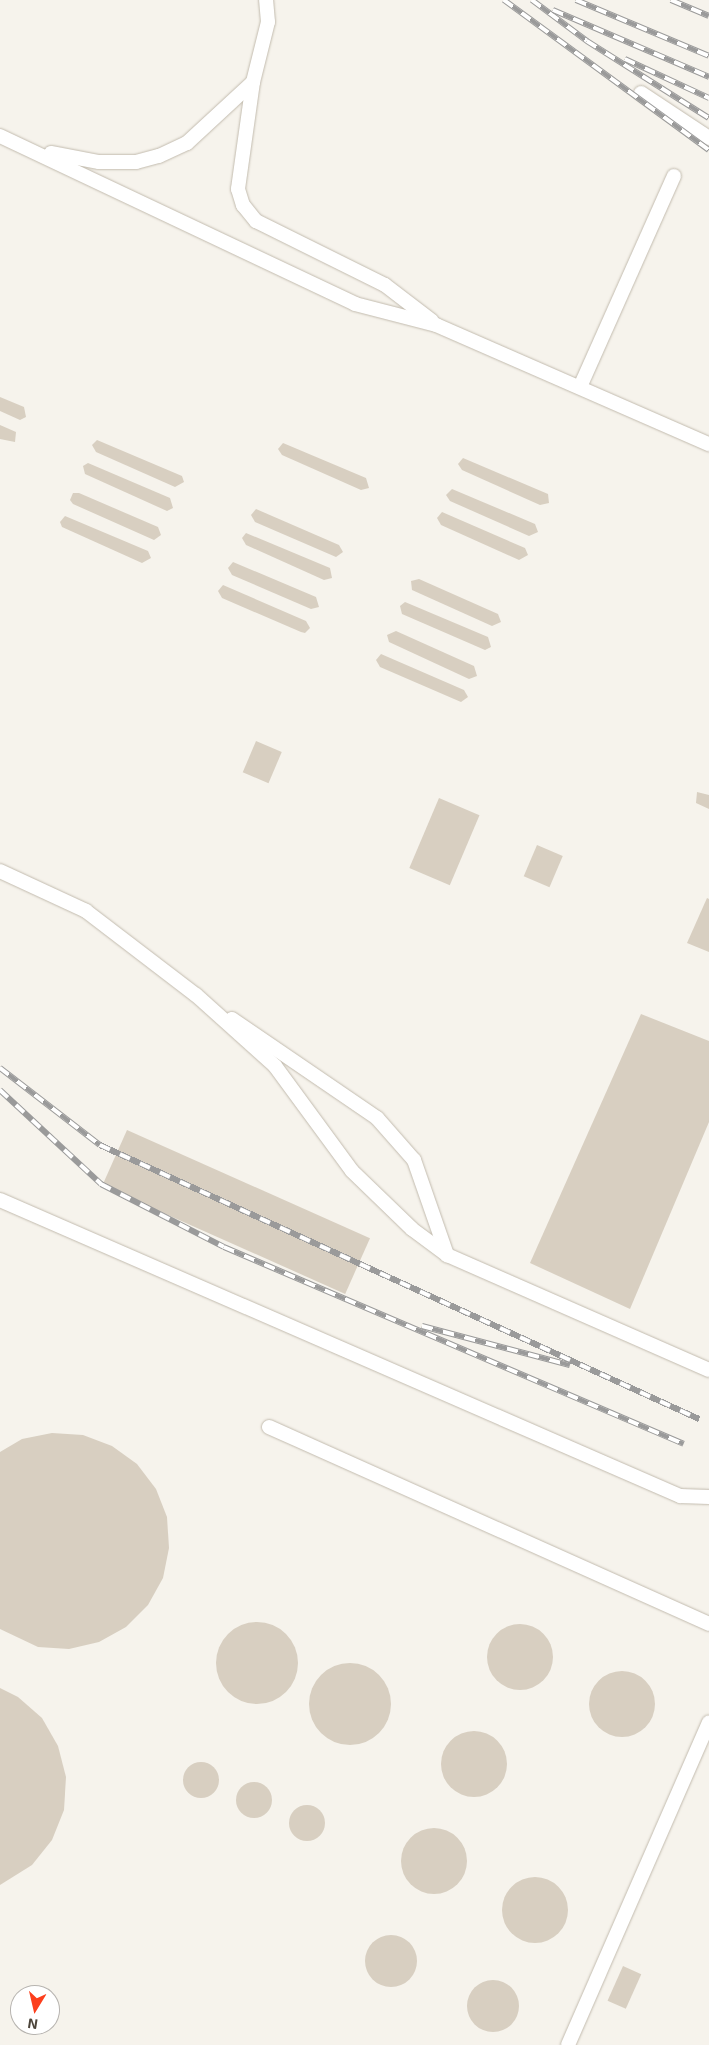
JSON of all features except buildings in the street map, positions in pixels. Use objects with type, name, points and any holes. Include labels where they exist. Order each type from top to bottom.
[{"type":"lane","points":[[266,0],[268,22],[253,82],[238,189],[243,205],[256,221],[386,285],[436,325]]},
{"type":"lane","points":[[30,149],[99,162],[136,162],[159,156],[187,143],[253,82]]},
{"type":"lane","points":[[641,93],[709,138]]},
{"type":"lane","points":[[0,136],[355,304],[436,325],[709,444]]},
{"type":"lane","points":[[580,387],[674,176]]},
{"type":"lane","points":[[0,871],[86,911],[196,995],[377,1118],[414,1160],[447,1255]]},
{"type":"lane","points":[[196,995],[275,1066],[352,1171],[412,1229],[447,1255],[709,1370]]},
{"type":"lane","points":[[0,1200],[680,1496],[709,1497]]},
{"type":"lane","points":[[268,1427],[709,1624]]},
{"type":"lane","points":[[568,2045],[709,1723]]},
{"type":"railway","points":[[504,0],[709,150]]},
{"type":"railway","points":[[532,0],[587,41],[709,118]]},
{"type":"railway","points":[[576,0],[709,56]]},
{"type":"railway","points":[[671,0],[709,16]]},
{"type":"railway","points":[[553,10],[709,77]]},
{"type":"railway","points":[[625,59],[709,98]]},
{"type":"railway","points":[[0,1068],[100,1145],[699,1419]]},
{"type":"railway","points":[[0,1090],[101,1184],[224,1247],[684,1444]]},
{"type":"railway","points":[[422,1326],[570,1365]]}]
